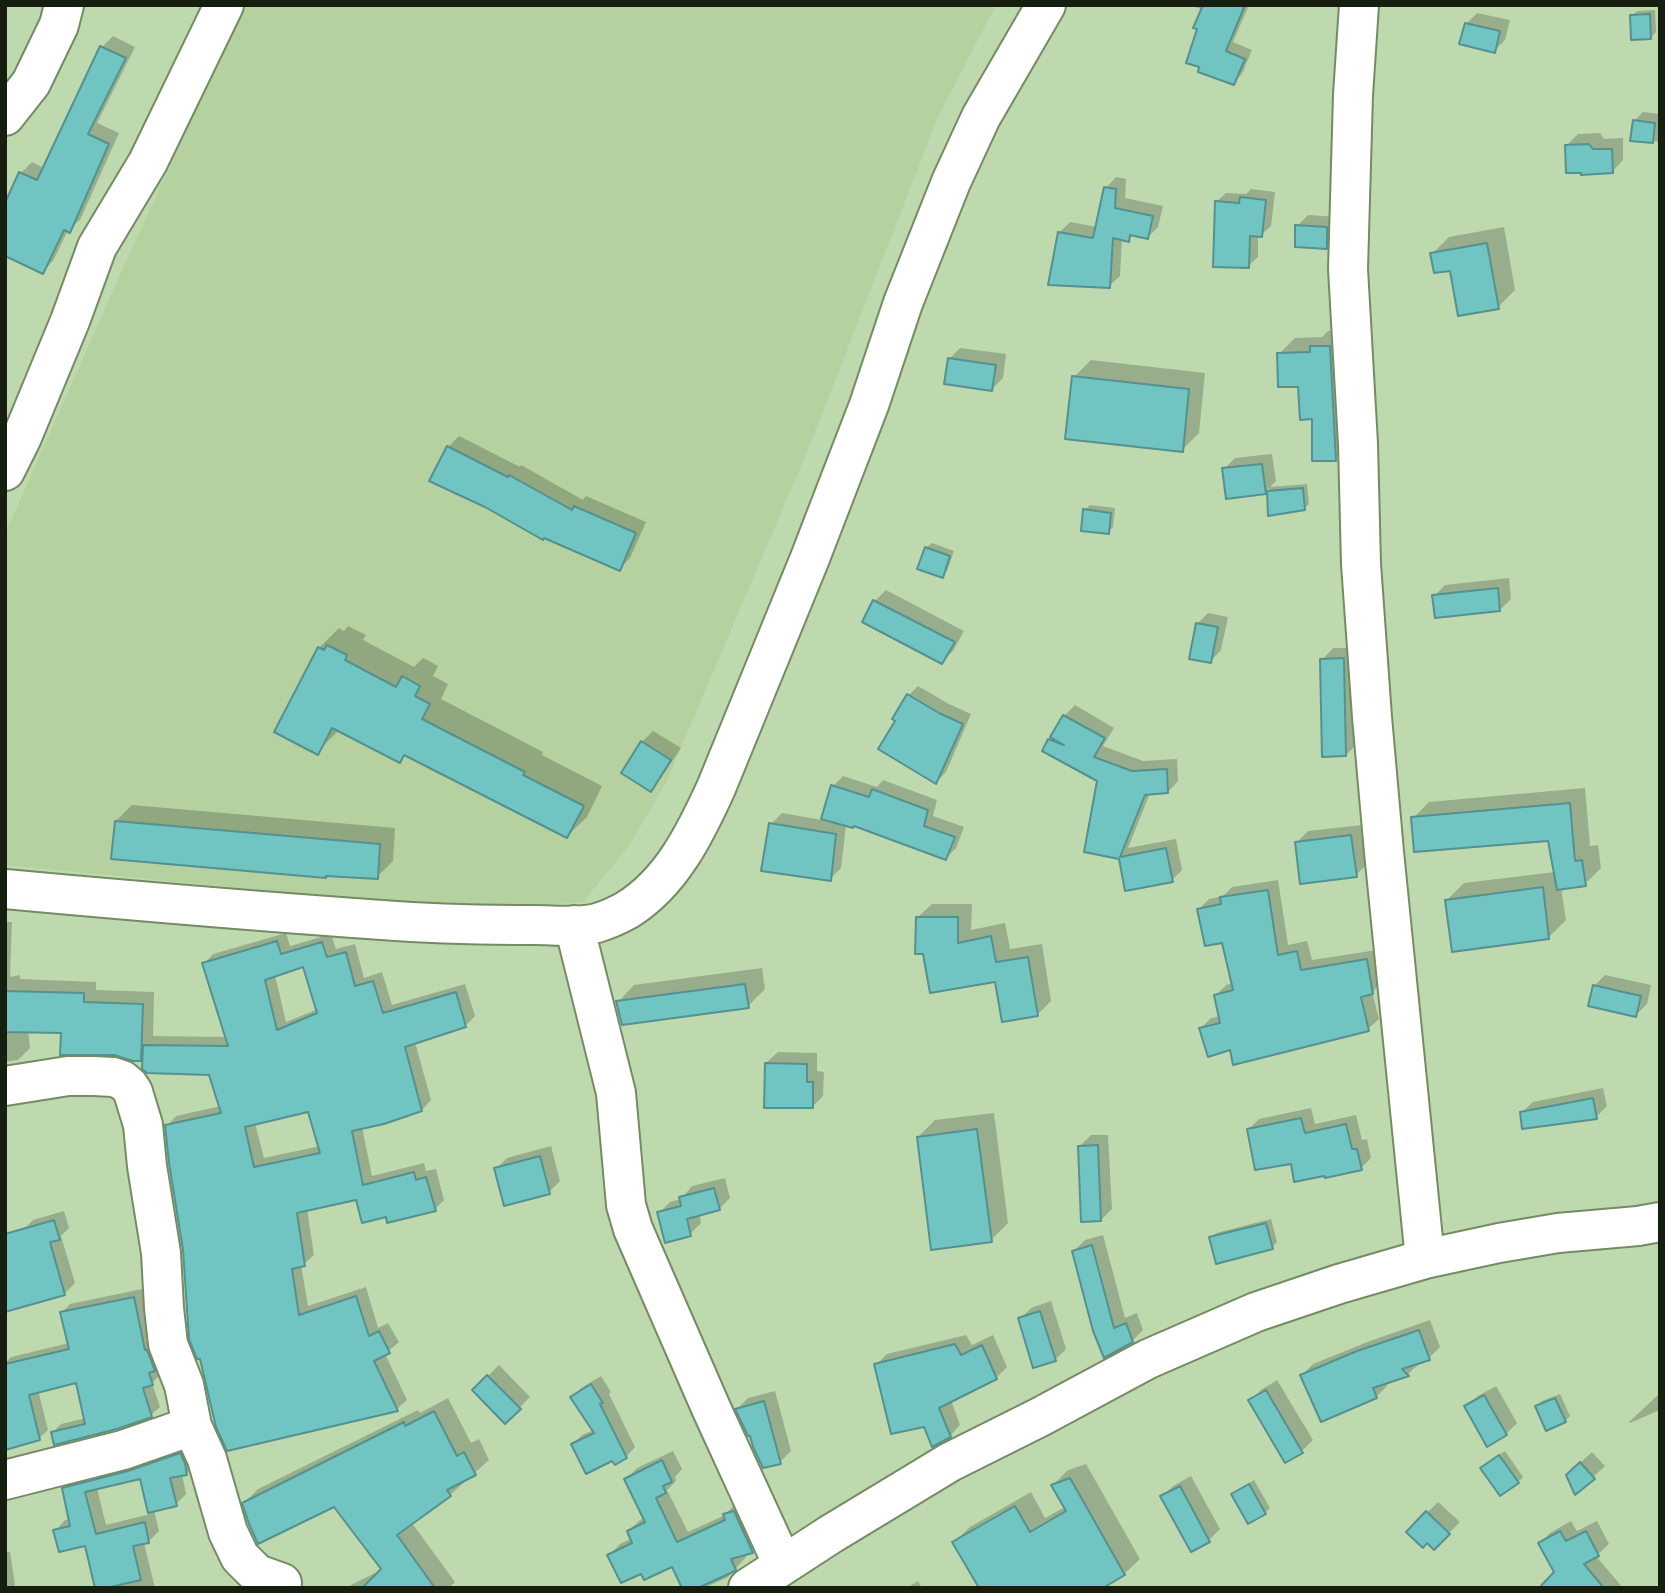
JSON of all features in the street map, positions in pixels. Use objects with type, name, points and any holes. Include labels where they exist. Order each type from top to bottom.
[{"type":"street","points":[[5,116],[31,83],[58,25],[64,5]]},
{"type":"street","points":[[5,471],[23,437],[97,247],[148,162],[223,5]]},
{"type":"street","points":[[5,889],[247,911],[447,925],[598,923],[626,911],[651,892],[673,867],[700,824],[810,558],[869,405],[903,303],[951,182],[981,117],[1046,5]]},
{"type":"street","points":[[1359,5],[1353,95],[1348,269],[1358,444],[1361,564],[1384,852],[1424,1259]]},
{"type":"street","points":[[574,925],[616,1093],[626,1205],[633,1229],[783,1565]]},
{"type":"street","points":[[5,1086],[68,1076],[94,1076],[122,1080],[133,1092],[143,1125],[161,1253],[163,1308],[168,1344],[184,1385],[192,1426],[206,1459],[228,1532],[240,1557],[257,1574],[282,1583]]},
{"type":"street","points":[[748,1588],[950,1462],[1148,1359],[1256,1312],[1424,1259],[1558,1233],[1660,1222]]},
{"type":"street","points":[[5,1480],[123,1450],[192,1426]]},
{"type":"shaded area","points":[[244,5],[996,5],[938,117],[810,445],[665,785],[629,846],[583,902],[465,910],[5,865],[5,534]]},
{"type":"building","points":[[1203,5],[1245,5],[1226,51],[1245,59],[1234,85],[1198,72],[1199,67],[1186,63],[1197,29],[1193,28]]},
{"type":"building","points":[[1650,14],[1651,39],[1631,40],[1630,15]]},
{"type":"building","points":[[1465,23],[1500,31],[1495,53],[1459,44]]},
{"type":"building","points":[[100,46],[126,58],[88,134],[109,144],[70,233],[64,230],[43,274],[5,256],[5,203],[19,172],[37,180]]},
{"type":"building","points":[[1633,120],[1655,123],[1653,143],[1630,141]]},
{"type":"building","points":[[1589,144],[1593,149],[1612,149],[1613,173],[1566,173],[1565,145]]},
{"type":"building","points":[[1104,187],[1116,189],[1115,208],[1153,216],[1148,239],[1130,235],[1129,242],[1113,238],[1110,288],[1048,285],[1058,232],[1093,238]]},
{"type":"building","points":[[1240,197],[1266,200],[1262,237],[1250,236],[1249,268],[1213,267],[1215,201],[1239,203]]},
{"type":"building","points":[[1295,225],[1327,227],[1327,249],[1295,247]]},
{"type":"building","points":[[1487,243],[1499,309],[1458,316],[1450,271],[1434,273],[1430,253]]},
{"type":"building","points":[[1310,346],[1330,346],[1336,461],[1312,461],[1312,419],[1300,420],[1298,387],[1278,387],[1277,353],[1310,352]]},
{"type":"building","points":[[948,358],[996,365],[992,391],[944,384]]},
{"type":"building","points":[[1072,376],[1189,389],[1183,452],[1065,439]]},
{"type":"building","points":[[447,446],[508,477],[509,475],[572,510],[574,506],[636,533],[620,571],[544,538],[543,540],[485,507],[429,481]]},
{"type":"building","points":[[1262,464],[1266,494],[1226,499],[1222,468]]},
{"type":"building","points":[[1303,488],[1305,510],[1268,516],[1267,491]]},
{"type":"building","points":[[1083,509],[1111,513],[1109,534],[1081,531]]},
{"type":"building","points":[[925,547],[950,556],[943,578],[917,569]]},
{"type":"building","points":[[1498,588],[1500,611],[1435,618],[1432,595]]},
{"type":"building","points":[[873,600],[955,642],[942,664],[862,622]]},
{"type":"building","points":[[1196,623],[1218,627],[1211,663],[1189,659]]},
{"type":"building","points":[[327,645],[347,655],[345,660],[396,687],[402,676],[420,686],[415,696],[430,704],[422,719],[584,806],[567,838],[404,755],[400,763],[332,728],[318,755],[274,732],[318,647],[324,650]]},
{"type":"building","points":[[1344,658],[1346,756],[1322,757],[1320,659]]},
{"type":"building","points":[[907,694],[963,724],[936,784],[878,749]]},
{"type":"building","points":[[1063,715],[1105,738],[1094,757],[1132,771],[1167,769],[1168,793],[1145,795],[1120,857],[1166,848],[1173,882],[1125,891],[1119,859],[1084,852],[1097,781],[1042,751],[1048,739],[1064,745],[1050,737]]},
{"type":"building","points":[[641,741],[671,760],[651,792],[621,773]]},
{"type":"building","points":[[831,785],[869,797],[872,789],[928,810],[924,826],[955,837],[946,860],[854,826],[853,828],[821,819]]},
{"type":"building","points":[[1570,803],[1575,861],[1582,860],[1586,886],[1557,890],[1548,841],[1414,852],[1411,817]]},
{"type":"building","points":[[115,821],[380,844],[378,879],[326,878],[111,859]]},
{"type":"building","points":[[769,823],[836,834],[831,881],[761,871]]},
{"type":"building","points":[[1351,835],[1357,877],[1300,884],[1295,842]]},
{"type":"building","points":[[1543,887],[1549,939],[1452,952],[1445,900]]},
{"type":"building","points":[[1268,890],[1278,955],[1297,951],[1301,970],[1367,959],[1373,994],[1361,997],[1369,1031],[1233,1065],[1230,1050],[1208,1057],[1199,1028],[1220,1023],[1214,995],[1233,990],[1222,943],[1205,946],[1197,909],[1221,904],[1220,897]]},
{"type":"building","points":[[916,917],[958,917],[958,943],[991,936],[996,962],[1028,957],[1038,1016],[1002,1022],[995,982],[930,993],[923,954],[915,954]]},
{"type":"building","points":[[277,941],[281,954],[322,942],[327,957],[346,952],[355,986],[373,981],[383,1013],[456,992],[466,1027],[405,1047],[422,1111],[352,1131],[363,1185],[414,1172],[416,1180],[426,1177],[436,1211],[387,1223],[386,1217],[362,1223],[356,1200],[297,1213],[305,1266],[292,1269],[299,1315],[356,1296],[369,1336],[379,1331],[390,1353],[374,1361],[398,1411],[227,1451],[216,1427],[200,1359],[197,1359],[189,1339],[183,1250],[165,1125],[221,1113],[209,1075],[147,1073],[142,1069],[143,1045],[228,1046],[202,963]],"holes":[[[303,967],[317,1013],[277,1030],[265,980]],[[308,1112],[320,1153],[254,1167],[245,1127]]]},
{"type":"building","points":[[745,984],[749,1008],[622,1025],[616,1001]]},
{"type":"building","points":[[1593,985],[1641,996],[1636,1017],[1588,1006]]},
{"type":"building","points":[[5,991],[84,993],[84,1002],[143,1004],[141,1061],[114,1055],[60,1055],[61,1033],[5,1032]]},
{"type":"building","points":[[765,1063],[807,1064],[807,1082],[813,1082],[813,1108],[764,1108]]},
{"type":"building","points":[[1593,1098],[1597,1119],[1522,1129],[1520,1112]]},
{"type":"building","points":[[1301,1118],[1305,1133],[1346,1124],[1352,1149],[1357,1149],[1362,1170],[1294,1182],[1291,1164],[1255,1170],[1247,1129]]},
{"type":"building","points":[[977,1129],[992,1242],[931,1250],[917,1137]]},
{"type":"building","points":[[1098,1145],[1101,1221],[1081,1222],[1078,1146]]},
{"type":"building","points":[[540,1156],[550,1194],[504,1206],[494,1168]]},
{"type":"building","points":[[714,1188],[720,1210],[687,1219],[691,1236],[665,1243],[657,1212],[681,1206],[679,1197]]},
{"type":"building","points":[[54,1220],[60,1240],[50,1242],[65,1295],[5,1312],[5,1234]]},
{"type":"building","points":[[1266,1223],[1273,1249],[1216,1264],[1209,1237]]},
{"type":"building","points":[[1092,1245],[1114,1328],[1126,1323],[1133,1342],[1104,1358],[1093,1331],[1072,1251]]},
{"type":"building","points":[[134,1297],[145,1350],[155,1371],[149,1373],[153,1385],[143,1388],[152,1417],[54,1445],[51,1432],[85,1424],[76,1383],[29,1395],[40,1440],[5,1450],[5,1364],[69,1349],[60,1312]]},
{"type":"building","points":[[1040,1311],[1056,1361],[1033,1368],[1018,1318]]},
{"type":"building","points":[[1419,1330],[1430,1360],[1402,1369],[1409,1376],[1373,1388],[1377,1398],[1321,1422],[1300,1375],[1357,1351]]},
{"type":"building","points":[[955,1344],[961,1355],[982,1345],[997,1379],[939,1408],[951,1437],[932,1447],[924,1427],[891,1434],[874,1364]]},
{"type":"building","points":[[487,1375],[521,1409],[505,1424],[472,1390]]},
{"type":"building","points":[[591,1384],[603,1403],[600,1404],[627,1458],[615,1465],[612,1461],[586,1474],[571,1444],[594,1433],[570,1397]]},
{"type":"building","points":[[1266,1390],[1303,1453],[1285,1463],[1248,1400]]},
{"type":"building","points":[[1484,1395],[1507,1435],[1487,1447],[1464,1406]]},
{"type":"building","points":[[1555,1398],[1566,1422],[1546,1431],[1535,1406]]},
{"type":"building","points":[[764,1401],[781,1464],[763,1468],[735,1409]]},
{"type":"building","points":[[434,1411],[457,1456],[464,1452],[476,1475],[447,1490],[451,1496],[397,1535],[435,1588],[362,1588],[381,1569],[334,1507],[258,1544],[242,1503],[404,1422],[405,1426]]},
{"type":"building","points":[[180,1453],[187,1475],[170,1478],[177,1506],[148,1513],[140,1479],[85,1492],[96,1534],[145,1522],[149,1543],[133,1546],[141,1580],[95,1588],[85,1546],[59,1552],[53,1530],[70,1526],[62,1488],[128,1471]]},
{"type":"building","points":[[1499,1455],[1519,1483],[1500,1496],[1480,1468]]},
{"type":"building","points":[[662,1460],[672,1482],[663,1486],[666,1493],[656,1498],[677,1542],[725,1520],[723,1514],[734,1511],[753,1553],[731,1559],[735,1571],[698,1588],[682,1588],[672,1567],[644,1580],[641,1574],[621,1583],[607,1555],[632,1543],[627,1531],[645,1522],[624,1479]]},
{"type":"building","points":[[1580,1462],[1595,1479],[1575,1495],[1566,1475]]},
{"type":"building","points":[[1070,1478],[1125,1575],[1103,1588],[979,1588],[952,1542],[1015,1506],[1030,1532],[1066,1511],[1051,1485]]},
{"type":"building","points":[[1249,1484],[1266,1514],[1248,1524],[1231,1494]]},
{"type":"building","points":[[1180,1486],[1210,1542],[1191,1552],[1160,1496]]},
{"type":"building","points":[[1426,1511],[1450,1534],[1434,1550],[1427,1543],[1423,1548],[1406,1532]]},
{"type":"building","points":[[1560,1531],[1566,1541],[1586,1531],[1599,1556],[1584,1564],[1604,1588],[1539,1588],[1554,1572],[1538,1543]]}]
